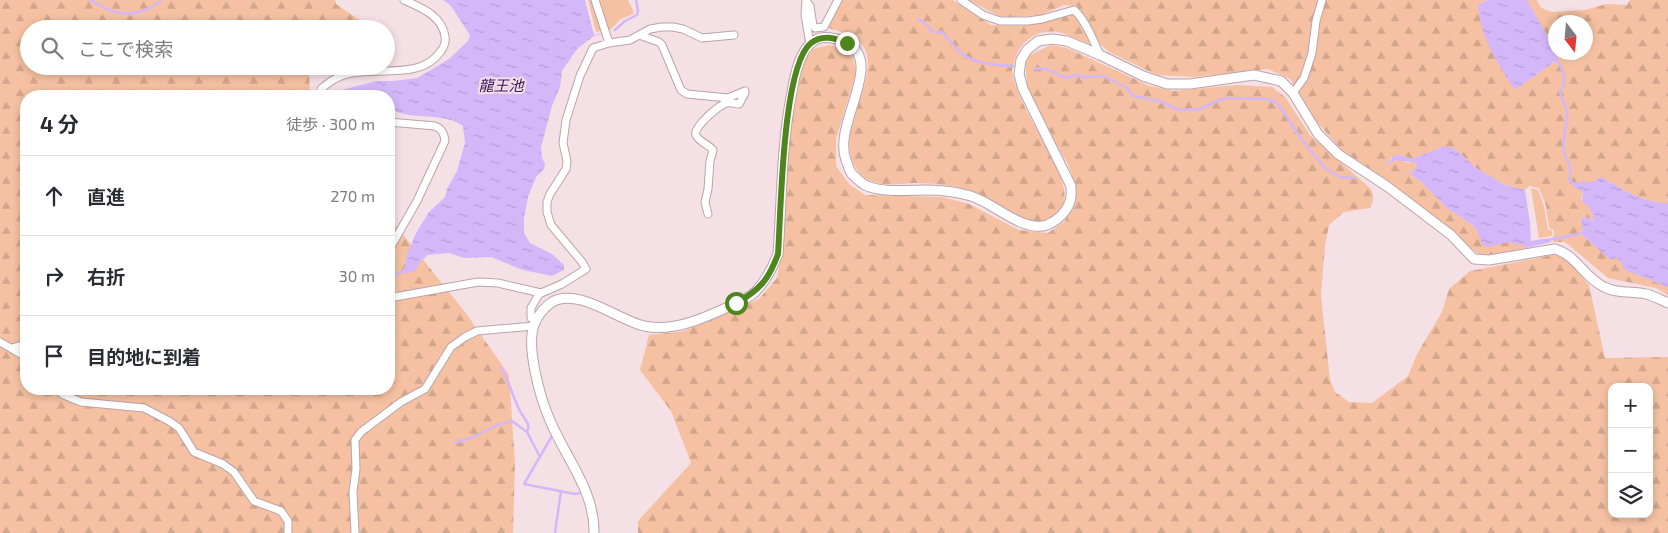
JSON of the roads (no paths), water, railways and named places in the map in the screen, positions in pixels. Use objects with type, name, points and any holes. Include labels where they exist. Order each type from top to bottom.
[{"type":"street","points":[[395,70],[412,70],[427,64],[437,57],[443,49],[446,39],[444,28],[426,10],[404,0]]},
{"type":"street","points":[[595,0],[609,43]]},
{"type":"street","points":[[806,0],[810,6],[813,26],[820,29],[824,27],[833,6],[838,0]]},
{"type":"street","points":[[806,0],[805,15],[810,44]]},
{"type":"street","points":[[961,0],[982,15],[1000,21],[1042,19],[1074,10],[1078,13],[1094,40],[1100,55]]},
{"type":"street","points":[[1293,93],[1304,78],[1312,53],[1316,20],[1322,0]]},
{"type":"street","points":[[535,324],[530,314],[531,308],[539,294],[562,284],[586,269],[551,225],[547,212],[547,202],[566,169],[567,161],[564,143],[566,120],[580,76],[593,48],[609,43],[630,40],[650,29],[673,27],[683,29],[702,38],[734,35]]},
{"type":"street","points":[[639,34],[662,45],[682,90],[687,94],[728,98],[744,91],[745,93],[739,104],[725,104],[695,130],[697,137],[714,150],[710,161],[705,202],[708,214]]},
{"type":"street","points":[[594,533],[591,504],[580,477],[549,420],[541,399],[532,347],[535,324],[543,308],[556,300],[571,297],[583,300],[644,326],[662,328],[675,326],[712,314],[736,303],[752,294],[764,282],[778,254],[784,145],[789,105],[797,68],[802,55],[810,44],[820,38],[832,37],[847,43],[857,49],[861,61],[862,72],[843,138],[844,155],[850,172],[865,185],[889,190],[928,190],[973,196],[1026,224],[1037,226],[1048,224],[1062,216],[1070,201],[1071,186],[1023,89],[1019,74],[1021,60],[1027,50],[1038,41],[1052,39],[1067,41],[1143,76],[1167,84],[1190,84],[1254,76],[1281,81],[1293,93],[1318,134],[1338,154],[1388,187],[1443,229],[1474,259],[1489,260],[1555,249],[1569,256],[1595,282],[1606,288],[1647,294],[1668,303]]},
{"type":"street","points":[[321,90],[332,80],[344,75]]},
{"type":"street","points":[[395,123],[435,126],[440,129],[445,141],[417,201],[395,240]]},
{"type":"street","points":[[395,297],[478,282],[498,283],[541,293]]},
{"type":"street","points":[[355,533],[353,492],[356,469],[355,440],[361,432],[401,402],[425,389],[451,348],[465,337],[477,330],[535,324]]},
{"type":"street","points":[[0,342],[20,353]]},
{"type":"street","points":[[12,348],[20,346]]},
{"type":"street","points":[[64,395],[81,402],[144,408],[170,421],[179,428],[194,452],[222,464],[234,472],[254,502],[281,511],[288,521],[288,533]]},
{"type":"water","name":"龍王池","points":[[443,0],[585,0],[594,35],[617,29],[594,36],[577,49],[562,71],[560,87],[552,106],[541,147],[542,158],[545,164],[544,169],[536,177],[528,197],[524,218],[524,233],[530,243],[552,254],[564,265],[564,270],[552,276],[523,270],[491,257],[464,258],[449,253],[427,255],[415,271],[404,274],[406,257],[416,233],[429,212],[445,197],[447,189],[457,171],[465,143],[463,126],[449,120],[395,111],[395,90],[342,90],[376,81],[417,78],[449,59],[468,41],[470,35],[451,6]]},
{"type":"water","points":[[1488,0],[1527,0],[1548,37],[1548,60],[1556,61],[1516,89],[1513,88],[1485,38],[1478,4]]},
{"type":"water","points":[[1442,147],[1455,149],[1476,168],[1505,185],[1525,190],[1531,241],[1549,238],[1551,242],[1526,248],[1523,244],[1517,245],[1510,242],[1487,247],[1482,244],[1475,227],[1447,208],[1418,179],[1412,176],[1411,172],[1417,166],[1417,163],[1396,160],[1386,164],[1393,156],[1399,155],[1412,159]]},
{"type":"water","points":[[1601,177],[1642,198],[1659,203],[1668,203],[1668,287],[1625,270],[1619,260],[1616,258],[1611,260],[1583,236],[1581,217],[1589,218],[1593,221],[1594,219],[1589,207],[1582,201],[1583,192],[1572,185],[1573,182],[1593,182]]},
{"type":"waterway","points":[[90,0],[112,11],[125,13],[148,9],[161,0]]},
{"type":"waterway","points":[[615,30],[625,21],[637,15],[636,0]]},
{"type":"waterway","points":[[918,19],[925,23],[933,32],[942,32],[956,49],[973,60],[1013,66]]},
{"type":"waterway","points":[[1557,60],[1564,76],[1564,83],[1560,91],[1567,113],[1564,150],[1570,166],[1569,180],[1574,185]]},
{"type":"waterway","points":[[1035,69],[1054,72],[1065,78],[1077,75],[1083,77],[1103,76],[1127,88],[1133,96],[1159,101],[1176,109],[1183,110],[1200,109],[1222,99],[1232,98],[1274,101],[1326,169],[1340,177],[1355,178]]},
{"type":"waterway","points":[[1548,240],[1584,233]]},
{"type":"waterway","points":[[395,275],[407,268]]},
{"type":"waterway","points":[[501,368],[518,408],[528,424],[527,432]]},
{"type":"waterway","points":[[455,443],[471,438],[497,425],[512,421],[527,432],[540,457]]},
{"type":"waterway","points":[[552,436],[524,484],[575,494],[580,493]]},
{"type":"waterway","points":[[555,533],[561,491]]}]
